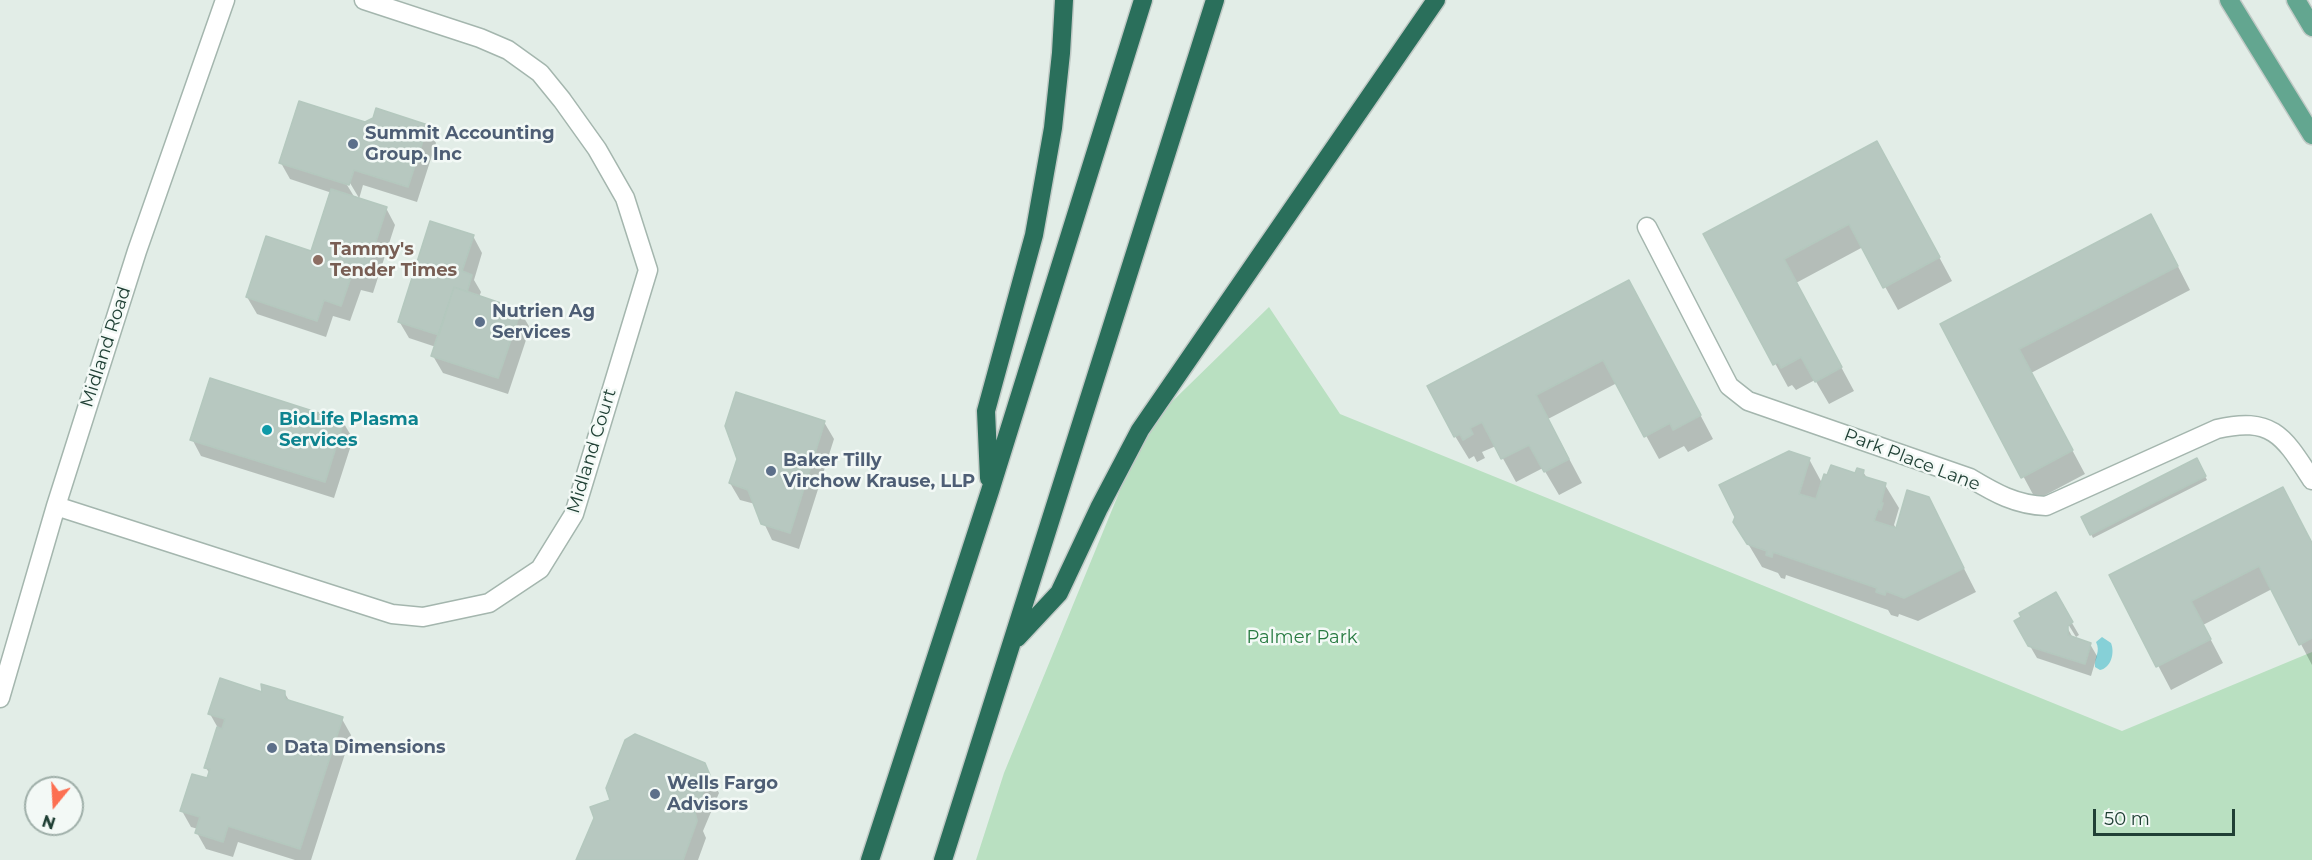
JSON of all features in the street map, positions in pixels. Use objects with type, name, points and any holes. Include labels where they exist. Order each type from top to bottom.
[{"type":"highway","points":[[990,491],[986,411],[1034,235],[1053,128],[1064,0]]},
{"type":"highway","points":[[870,860],[990,491],[1143,0]]},
{"type":"highway","points":[[943,860],[1215,0]]},
{"type":"highway","points":[[1013,641],[1059,593],[1099,508],[1140,430],[1436,0]]},
{"type":"main road","points":[[2229,0],[2312,135]]},
{"type":"main road","points":[[2296,0],[2312,27]]},
{"type":"street","name":"Midland Road","points":[[0,698],[56,506],[137,251],[225,0]]},
{"type":"street","name":"Midland Court","points":[[56,506],[392,614],[423,617],[489,603],[540,569],[574,514],[648,270],[625,198],[597,149],[562,100],[540,73],[525,61],[480,38],[364,0]]},
{"type":"street","name":"Park Place Lane","points":[[1647,227],[1729,386],[1748,401],[1970,478],[1997,494],[2029,505],[2046,506],[2217,429],[2236,425],[2258,425],[2273,431],[2284,441],[2312,480]]},
{"type":"green space","name":"Palmer Park","points":[[1269,307],[1340,414],[2122,731],[2312,652],[2312,860],[976,860],[1004,773],[1146,427]]},
{"type":"water","points":[[2102,637],[2111,643],[2113,651],[2107,666],[2100,670],[2095,667],[2098,649],[2096,642]]},
{"type":"building","name":"Summit Accounting Group, Inc","points":[[299,101],[365,122],[373,118],[376,108],[428,125],[408,187],[354,170],[349,185],[279,163]]},
{"type":"building","points":[[1877,141],[1940,257],[1883,288],[1849,224],[1784,259],[1842,367],[1815,382],[1801,357],[1781,368],[1778,362],[1773,365],[1703,234]]},
{"type":"building","name":"Tammy's Tender Times","points":[[331,189],[387,207],[364,278],[352,274],[341,306],[324,300],[317,321],[246,297],[266,236],[311,251]]},
{"type":"building","points":[[2151,214],[2178,266],[2019,349],[2073,450],[2021,478],[1940,324]]},
{"type":"building","points":[[430,221],[474,235],[462,271],[472,275],[467,292],[454,287],[439,335],[398,322]]},
{"type":"building","points":[[1629,280],[1701,415],[1673,430],[1670,423],[1644,437],[1603,360],[1536,395],[1569,459],[1544,472],[1529,445],[1501,459],[1482,422],[1470,428],[1473,434],[1463,440],[1460,434],[1454,437],[1427,386]]},
{"type":"building","name":"Nutrien Ag Services","points":[[454,287],[521,310],[498,378],[431,356]]},
{"type":"building","name":"BioLife Plasma Services","points":[[210,378],[344,421],[325,482],[190,440]]},
{"type":"building","name":"Baker Tilly Virchow Krause, LLP","points":[[736,392],[825,421],[790,533],[761,524],[748,490],[729,483],[737,459],[725,426]]},
{"type":"building","points":[[1789,451],[1810,458],[1799,494],[1816,499],[1824,474],[1827,475],[1831,465],[1855,473],[1857,468],[1864,470],[1863,476],[1886,483],[1881,510],[1878,509],[1874,521],[1896,528],[1907,490],[1929,497],[1964,568],[1904,598],[1886,591],[1885,595],[1876,592],[1877,588],[1773,552],[1772,557],[1766,555],[1767,551],[1747,544],[1733,522],[1735,517],[1719,485]]},
{"type":"building","points":[[2197,458],[2206,476],[2090,535],[2081,517]]},
{"type":"building","points":[[2283,487],[2312,543],[2312,638],[2299,645],[2259,566],[2191,601],[2211,639],[2156,667],[2109,575]]},
{"type":"building","points":[[2056,592],[2073,622],[2068,626],[2068,635],[2091,643],[2085,664],[2028,646],[2014,621],[2021,617],[2019,613]]},
{"type":"building","name":"Data Dimensions","points":[[220,678],[262,692],[261,684],[285,691],[285,699],[343,717],[300,849],[228,826],[223,842],[195,833],[200,817],[180,811],[192,774],[207,778],[210,769],[204,768],[217,727],[222,729],[225,719],[208,714]]},
{"type":"building","name":"Wells Fargo Advisors","points":[[635,734],[705,763],[710,775],[695,813],[697,821],[683,860],[576,860],[594,818],[590,807],[610,800],[606,788],[625,740]]},
{"type":"place","name":"Summit Accounting Group, Inc","points":[[353,144]]},
{"type":"place","name":"Tammy's Tender Times","points":[[318,260]]},
{"type":"place","name":"Nutrien Ag Services","points":[[480,322]]},
{"type":"place","name":"BioLife Plasma Services","points":[[267,430]]},
{"type":"place","name":"Baker Tilly Virchow Krause, LLP","points":[[771,471]]},
{"type":"place","name":"Data Dimensions","points":[[272,748]]},
{"type":"place","name":"Wells Fargo Advisors","points":[[655,794]]}]
